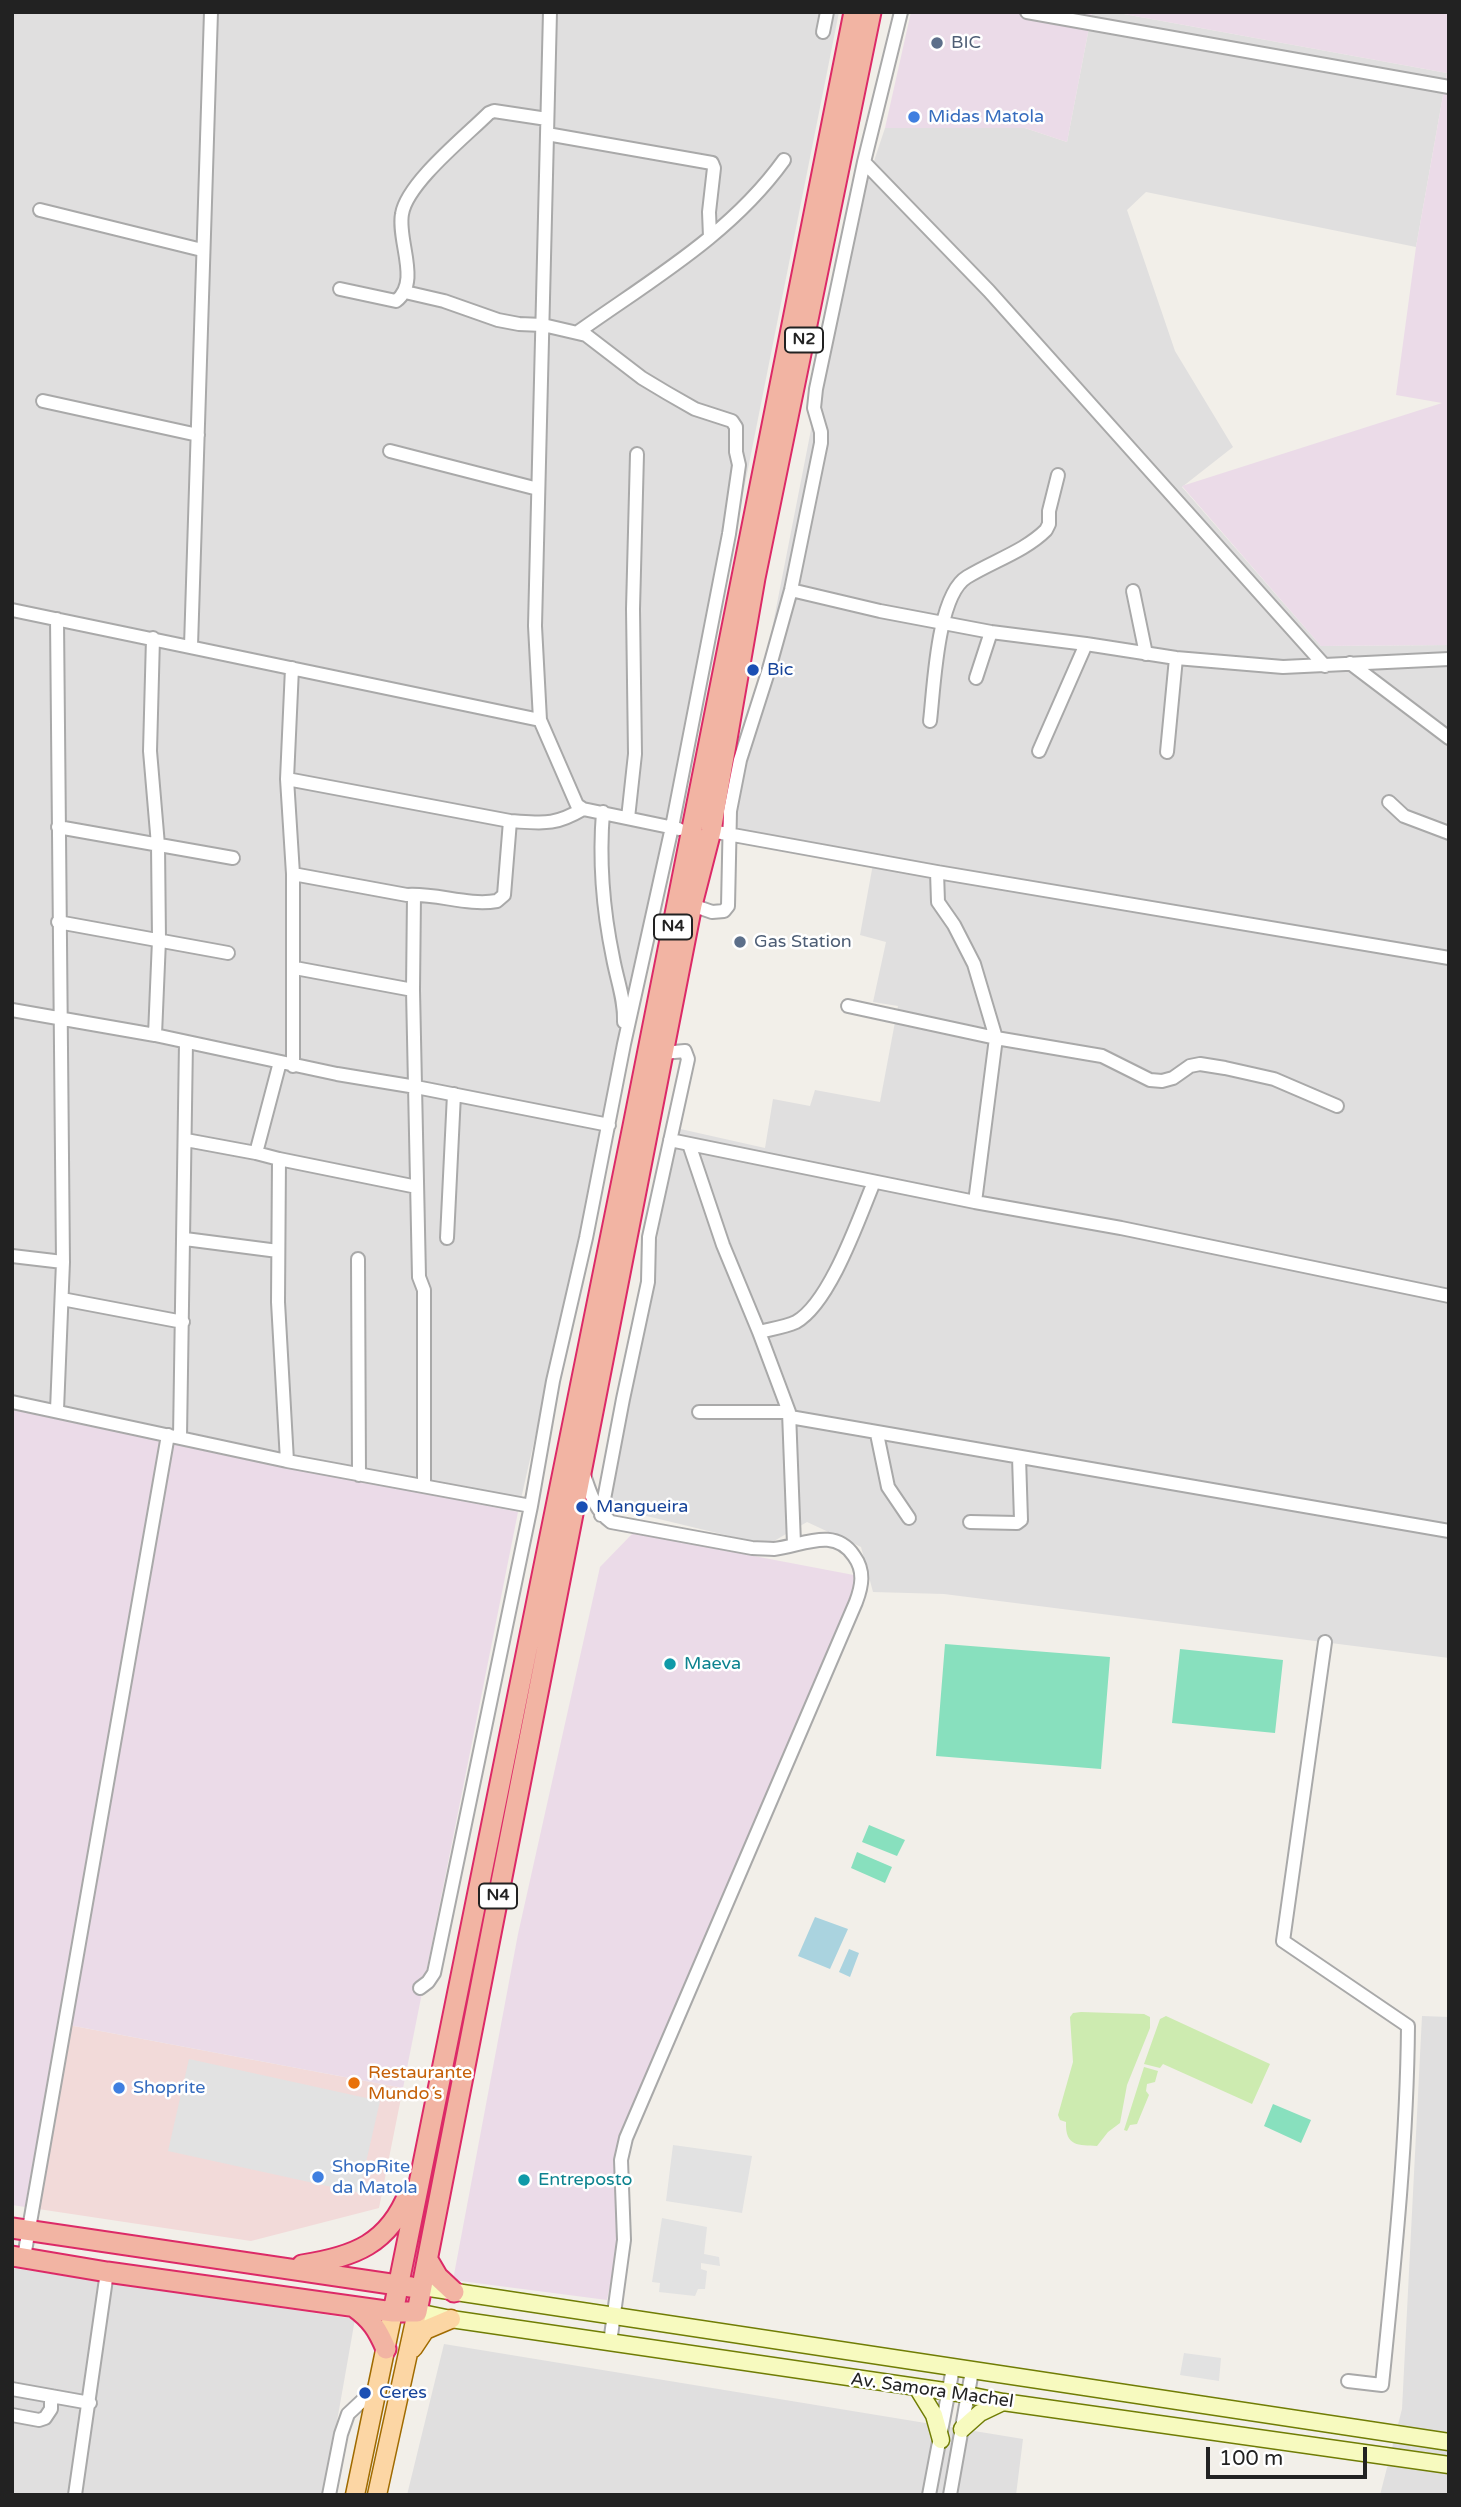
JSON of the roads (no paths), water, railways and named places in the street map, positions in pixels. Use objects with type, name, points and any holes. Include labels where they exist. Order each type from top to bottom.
[{"type":"highway","name":"N2","points":[[790,334],[854,12]]},
{"type":"highway","name":"N2","points":[[740,668],[755,578],[871,12]]},
{"type":"highway","name":"N4","points":[[417,2312],[692,905],[711,833],[790,334]]},
{"type":"highway","name":"N4","points":[[393,2312],[429,2128],[711,833],[740,668]]},
{"type":"highway","points":[[281,2268],[342,2258],[355,2253],[384,2231],[394,2220],[408,2194],[429,2128]]},
{"type":"highway","points":[[20,2229],[398,2286],[423,2287]]},
{"type":"highway","points":[[18,2256],[107,2272],[354,2307],[417,2312]]},
{"type":"highway","points":[[428,2260],[438,2277],[454,2292]]},
{"type":"highway","points":[[354,2307],[375,2324],[386,2349]]},
{"type":"main road","name":"Av. Samora Machel","points":[[423,2287],[1448,2441]]},
{"type":"main road","points":[[355,2495],[393,2312]]},
{"type":"main road","name":"Av. Samora Machel","points":[[417,2312],[1003,2402],[1448,2465]]},
{"type":"main road","points":[[377,2495],[417,2312]]},
{"type":"main road","points":[[407,2359],[425,2330],[450,2319]]},
{"type":"main road","points":[[918,2389],[934,2415],[941,2441]]},
{"type":"main road","points":[[962,2429],[980,2413],[1003,2402]]},
{"type":"street","points":[[191,646],[211,12]]},
{"type":"street","points":[[550,12],[535,626],[540,720],[577,805],[583,809],[672,827],[1449,958]]},
{"type":"street","points":[[823,32],[827,12]]},
{"type":"street","points":[[711,833],[730,811],[740,760],[791,590],[821,443],[821,432],[814,408],[816,388],[864,162],[901,12]]},
{"type":"street","points":[[1027,12],[1449,87]]},
{"type":"street","points":[[340,289],[396,301],[405,292],[407,273],[401,226],[402,211],[422,179],[489,113],[494,111],[547,119]]},
{"type":"street","points":[[547,134],[712,163],[714,168],[709,212],[710,237]]},
{"type":"street","points":[[578,332],[678,263],[710,237],[772,178],[784,160]]},
{"type":"street","points":[[864,162],[989,291],[1325,666]]},
{"type":"street","points":[[40,210],[202,250]]},
{"type":"street","points":[[405,292],[444,301],[498,320],[543,325],[586,335],[659,388],[695,409],[732,421],[736,427],[739,465],[672,827],[624,1044],[586,1238],[553,1381],[531,1507],[458,1865],[434,1973],[421,1988]]},
{"type":"street","points":[[43,401],[198,435]]},
{"type":"street","points":[[390,451],[538,489]]},
{"type":"street","points":[[628,818],[635,754],[633,608],[637,454]]},
{"type":"street","points":[[930,721],[941,622],[954,591],[964,578],[1012,554],[1046,530],[1058,475]]},
{"type":"street","points":[[791,590],[990,632],[1175,658],[1283,667],[1449,659]]},
{"type":"street","points":[[1133,591],[1146,654]]},
{"type":"street","points":[[12,610],[540,720]]},
{"type":"street","points":[[57,619],[63,1262],[57,1410]]},
{"type":"street","points":[[976,678],[990,632]]},
{"type":"street","points":[[153,638],[150,751],[158,845],[159,940],[155,1035]]},
{"type":"street","points":[[1039,751],[1086,644]]},
{"type":"street","points":[[1167,752],[1175,658]]},
{"type":"street","points":[[1350,663],[1449,738]]},
{"type":"street","points":[[256,1153],[287,1064],[295,968],[287,779],[292,668]]},
{"type":"street","points":[[287,779],[510,821],[547,823],[559,821],[583,809]]},
{"type":"street","points":[[1389,802],[1404,816],[1449,833]]},
{"type":"street","points":[[603,812],[601,871],[611,949],[624,1000],[624,1044]]},
{"type":"street","points":[[293,874],[407,895],[418,893],[488,903],[502,899],[510,821]]},
{"type":"street","points":[[58,827],[233,858]]},
{"type":"street","points":[[692,905],[718,913],[728,906],[711,833]]},
{"type":"street","points":[[937,872],[938,902],[954,925],[974,964],[996,1038],[975,1202]]},
{"type":"street","points":[[414,895],[413,990],[419,1277],[424,1290],[424,1485]]},
{"type":"street","points":[[58,922],[228,953]]},
{"type":"street","points":[[295,968],[413,990]]},
{"type":"street","points":[[848,1006],[996,1038],[1102,1056],[1150,1080],[1173,1078],[1190,1066],[1200,1064],[1225,1068],[1274,1079],[1337,1106]]},
{"type":"street","points":[[12,1010],[155,1035],[287,1064],[609,1125]]},
{"type":"street","points":[[18,2256],[20,2229],[174,1436],[183,1322],[186,1042]]},
{"type":"street","points":[[601,1515],[648,1282],[649,1237],[688,1059],[685,1051],[663,1053]]},
{"type":"street","points":[[447,1238],[454,1094]]},
{"type":"street","points":[[186,1140],[417,1187]]},
{"type":"street","points":[[670,1140],[975,1202],[1121,1228],[1449,1296]]},
{"type":"street","points":[[689,1144],[723,1245],[790,1415],[794,1544]]},
{"type":"street","points":[[279,1160],[278,1302],[287,1461]]},
{"type":"street","points":[[759,1332],[794,1323],[806,1315],[816,1303],[846,1252],[874,1182]]},
{"type":"street","points":[[185,1239],[278,1251]]},
{"type":"street","points":[[12,1255],[63,1262]]},
{"type":"street","points":[[358,1259],[359,1475]]},
{"type":"street","points":[[62,1299],[183,1322]]},
{"type":"street","points":[[12,1402],[287,1461],[531,1507]]},
{"type":"street","points":[[699,1412],[790,1415],[877,1434],[1449,1531]]},
{"type":"street","points":[[877,1434],[888,1487],[909,1518]]},
{"type":"street","points":[[970,1522],[1017,1523],[1021,1520],[1019,1457]]},
{"type":"street","points":[[581,1465],[601,1515],[621,1526],[752,1548],[774,1549],[819,1538],[837,1541],[849,1547],[858,1560],[862,1575],[862,1587],[626,2138],[621,2161],[624,2240],[610,2343]]},
{"type":"street","points":[[1325,1643],[1283,1941],[1408,2026],[1408,2087],[1382,2385],[1348,2381]]},
{"type":"street","points":[[75,2495],[107,2272]]},
{"type":"street","points":[[929,2495],[953,2368]]},
{"type":"street","points":[[950,2495],[972,2371]]},
{"type":"street","points":[[329,2495],[341,2434],[348,2414],[379,2385]]},
{"type":"street","points":[[12,2389],[90,2403]]},
{"type":"street","points":[[12,2415],[39,2420],[45,2418],[51,2409],[51,2396]]},
{"type":"water","points":[[815,1917],[848,1929],[830,1969],[798,1956]]},
{"type":"water","points":[[849,1949],[859,1953],[850,1977],[839,1972]]},
{"type":"place","name":"BIC","points":[[937,43]]},
{"type":"place","name":"Midas Matola","points":[[914,117]]},
{"type":"place","name":"Bic","points":[[753,670]]},
{"type":"place","name":"Gas Station","points":[[740,942]]},
{"type":"place","name":"Mangueira","points":[[582,1507]]},
{"type":"place","name":"Maeva","points":[[670,1664]]},
{"type":"place","name":"Restaurante Mundo´s","points":[[354,2083]]},
{"type":"place","name":"Shoprite","points":[[119,2088]]},
{"type":"place","name":"ShopRite da Matola","points":[[318,2177]]},
{"type":"place","name":"Entreposto","points":[[524,2180]]},
{"type":"place","name":"Ceres","points":[[365,2393]]}]
